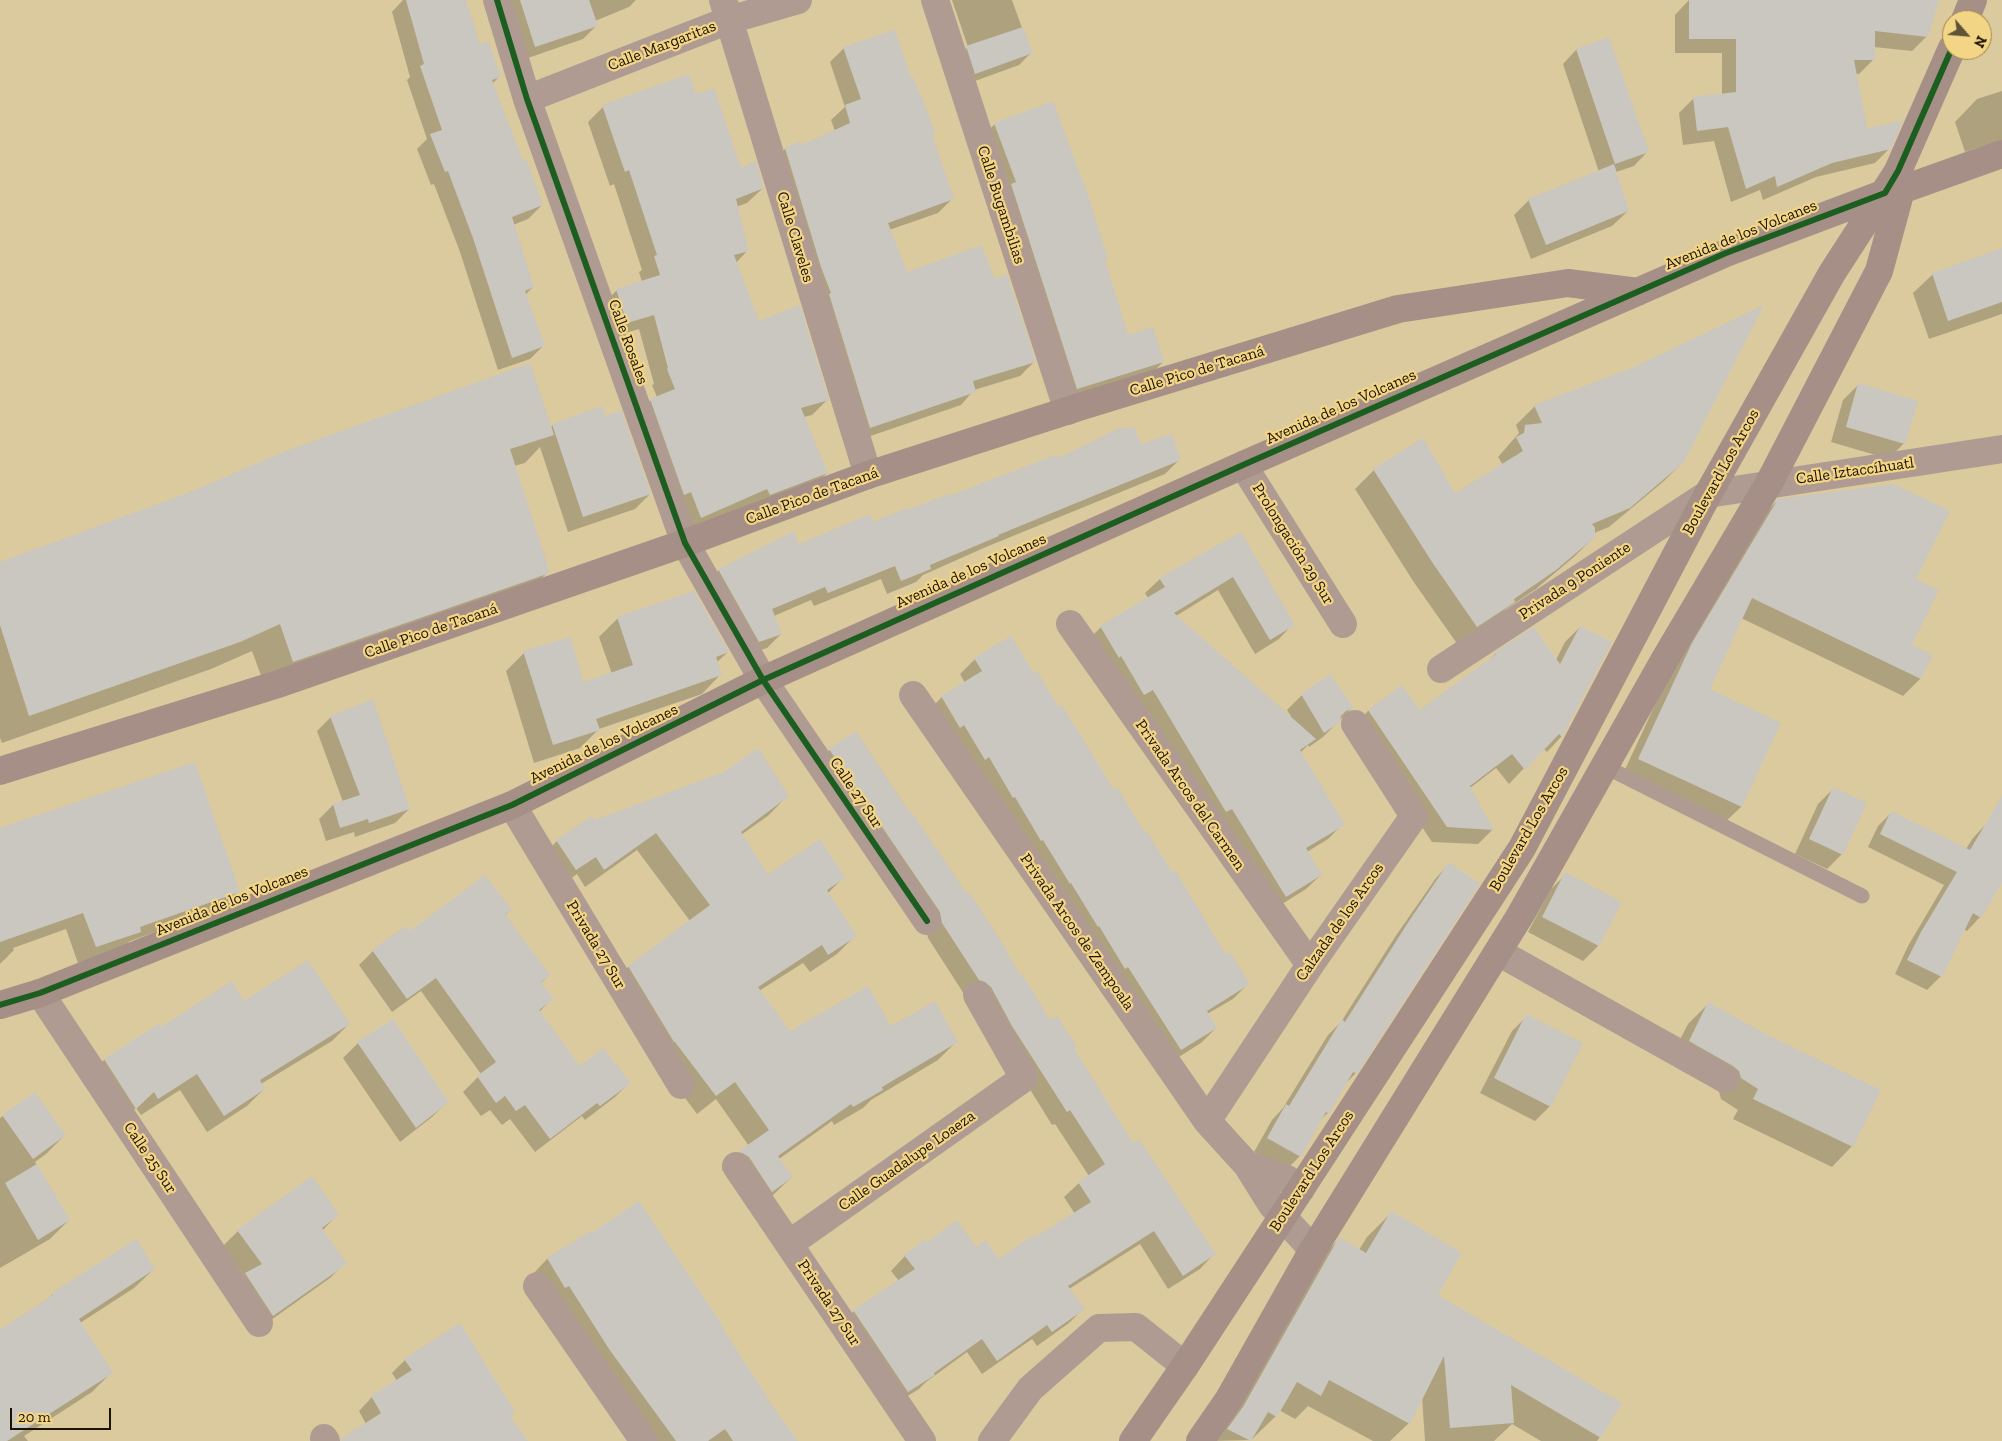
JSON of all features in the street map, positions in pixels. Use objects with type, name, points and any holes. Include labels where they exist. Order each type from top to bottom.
[{"type":"street","name":"Calle Rosales","points":[[496,0],[527,99],[685,543],[763,680]]},
{"type":"street","name":"Calle Margaritas","points":[[527,99],[726,10],[798,0]]},
{"type":"street","name":"Calle Bugambilias","points":[[935,0],[1068,411]]},
{"type":"street","name":"Calle Claveles","points":[[726,10],[868,475]]},
{"type":"street","points":[[1200,1441],[1229,1399],[1313,1250],[1498,952],[1606,767],[1665,659],[1769,483],[1879,271],[1894,185],[1947,60]]},
{"type":"street","name":"Avenida de los Volcanes","points":[[0,1005],[71,981],[512,805],[763,680],[1243,465],[1726,253],[1894,185],[2002,154]]},
{"type":"street","name":"Boulevard Los Arcos","points":[[1133,1441],[1185,1366],[1522,848],[1708,494],[1832,273],[1894,185]]},
{"type":"street","name":"Calle Pico de Tacaná","points":[[0,771],[275,685],[685,543],[868,475],[1398,309],[1568,283],[1638,292]]},
{"type":"street","name":"Calle Iztaccíhuatl","points":[[1708,494],[1769,483],[2002,449]]},
{"type":"street","name":"Prolongación 29 Sur","points":[[1243,465],[1343,624]]},
{"type":"street","name":"Privada 9 Poniente","points":[[1441,668],[1708,494]]},
{"type":"street","name":"Privada Arcos del Carmen","points":[[1070,624],[1310,965]]},
{"type":"street","name":"Calle 27 Sur","points":[[763,680],[927,921]]},
{"type":"street","name":"Privada Arcos de Zempoala","points":[[913,695],[1207,1120],[1247,1165],[1272,1205],[1313,1250]]},
{"type":"street","name":"Calzada de los Arcos","points":[[1207,1120],[1310,965],[1414,816],[1355,724]]},
{"type":"street","name":"Privada 27 Sur","points":[[512,805],[681,1085]]},
{"type":"street","points":[[1498,952],[1725,1079]]},
{"type":"street","name":"Calle 25 Sur","points":[[40,993],[259,1323]]},
{"type":"street","name":"Calle Guadalupe Loaeza","points":[[789,1244],[1024,1078],[977,995]]},
{"type":"street","name":"Privada Arcos de Zempoala","points":[[1247,1165],[1287,1179],[1301,1189]]},
{"type":"street","name":"Privada 27 Sur","points":[[736,1166],[922,1441]]},
{"type":"street","points":[[536,1286],[644,1441]]},
{"type":"street","points":[[992,1441],[1030,1389],[1100,1328],[1136,1327],[1185,1366]]},
{"type":"lane","points":[[1606,767],[1862,896]]},
{"type":"building","points":[[406,0],[466,0],[480,44],[488,41],[501,77],[492,80],[523,161],[526,159],[543,205],[512,217],[534,287],[525,291],[545,346],[512,358],[473,238],[448,171],[445,172],[430,134],[442,130],[420,66],[424,64]]},
{"type":"building","points":[[520,0],[589,0],[598,26],[535,47]]},
{"type":"building","points":[[1689,0],[1939,0],[1928,37],[1875,31],[1875,60],[1854,60],[1867,128],[1903,121],[1891,149],[1832,163],[1777,187],[1775,176],[1746,189],[1728,127],[1697,131],[1693,97],[1736,92],[1736,39],[1689,39]]},
{"type":"building","points":[[1023,27],[1033,53],[975,74],[966,46]]},
{"type":"building","points":[[895,30],[911,78],[913,77],[936,133],[932,135],[954,199],[888,223],[907,272],[981,245],[995,279],[1007,274],[1036,362],[973,381],[976,392],[870,428],[829,294],[831,293],[821,267],[785,148],[800,141],[802,145],[850,123],[845,105],[861,99],[843,47]]},
{"type":"building","points":[[1609,37],[1649,152],[1615,164],[1576,49]]},
{"type":"building","points":[[689,74],[696,94],[714,88],[741,168],[756,161],[764,188],[736,199],[749,251],[734,255],[759,321],[800,305],[829,400],[801,408],[828,473],[770,495],[767,489],[701,518],[691,492],[684,495],[650,399],[675,389],[667,369],[654,315],[627,323],[616,289],[660,275],[654,256],[657,255],[629,170],[625,172],[602,105]]},
{"type":"building","points":[[1053,101],[1088,195],[1108,259],[1105,260],[1128,335],[1153,327],[1164,362],[1077,389],[1011,184],[1016,182],[994,123]]},
{"type":"building","points":[[1614,164],[1629,211],[1546,245],[1528,199]]},
{"type":"building","points":[[2002,248],[2002,302],[1948,321],[1932,273]]},
{"type":"building","points":[[1764,305],[1684,462],[1630,508],[1592,524],[1595,528],[1595,537],[1556,570],[1514,599],[1515,602],[1477,627],[1432,562],[1373,469],[1423,438],[1455,493],[1523,451],[1516,437],[1524,433],[1525,425],[1542,423],[1534,405],[1632,368]]},
{"type":"building","points":[[530,363],[554,435],[510,449],[550,573],[293,662],[280,624],[240,642],[29,716],[0,625],[0,562],[185,494],[286,451]]},
{"type":"building","points":[[1858,383],[1918,401],[1905,444],[1846,427]]},
{"type":"building","points":[[602,406],[606,416],[621,410],[651,494],[583,517],[552,424]]},
{"type":"building","points":[[1134,427],[1141,444],[1172,434],[1181,460],[998,535],[930,565],[931,569],[901,581],[895,566],[828,593],[825,587],[772,609],[782,634],[759,642],[718,569],[794,531],[799,544],[870,514],[873,522],[907,508],[908,510],[948,494],[949,496],[1058,454],[1059,458],[1119,428]]},
{"type":"building","points":[[1894,484],[1950,511],[1916,579],[1939,590],[1912,645],[1933,655],[1921,679],[1752,598],[1710,689],[1781,723],[1742,807],[1638,759],[1692,643],[1778,499]]},
{"type":"building","points":[[1241,532],[1295,625],[1270,640],[1233,577],[1174,613],[1316,739],[1300,750],[1345,825],[1306,848],[1322,875],[1286,897],[1232,809],[1226,812],[1153,690],[1144,695],[1121,656],[1119,658],[1100,626],[1165,587],[1159,578]]},
{"type":"building","points":[[694,591],[729,652],[716,657],[722,675],[596,719],[600,730],[553,745],[523,651],[570,637],[584,682],[633,665],[617,617]]},
{"type":"building","points":[[1580,626],[1612,642],[1562,737],[1559,734],[1525,770],[1512,754],[1470,786],[1494,830],[1447,827],[1368,710],[1402,685],[1420,710],[1496,654],[1495,652],[1534,627],[1560,664]]},
{"type":"building","points":[[1011,636],[1034,673],[1037,671],[1059,707],[1062,705],[1114,790],[1118,788],[1144,832],[1146,830],[1172,872],[1175,870],[1226,955],[1230,952],[1250,984],[1207,1011],[1217,1028],[1181,1050],[1128,967],[1125,969],[1043,840],[1041,841],[989,757],[985,760],[964,725],[960,728],[941,696],[982,671],[974,658]]},
{"type":"building","points":[[1330,674],[1354,708],[1346,711],[1341,716],[1340,722],[1324,733],[1301,694]]},
{"type":"building","points":[[373,699],[410,809],[369,823],[368,819],[340,828],[333,804],[360,795],[330,716]]},
{"type":"building","points":[[856,731],[909,812],[911,811],[967,894],[970,893],[1050,1020],[1057,1016],[1077,1047],[1074,1048],[1133,1143],[1139,1139],[1216,1254],[1183,1276],[1154,1231],[1068,1286],[1085,1309],[1052,1332],[1047,1325],[997,1361],[982,1339],[934,1373],[935,1375],[908,1392],[853,1310],[915,1269],[904,1255],[925,1239],[927,1242],[957,1220],[976,1247],[986,1240],[999,1259],[1032,1235],[1034,1238],[1091,1202],[1078,1182],[1105,1164],[1070,1110],[1067,1112],[1012,1026],[991,987],[979,980],[942,923],[940,912],[829,749]]},
{"type":"building","points":[[758,748],[789,796],[741,832],[768,874],[820,839],[845,878],[827,890],[857,936],[828,955],[822,945],[758,987],[790,1031],[868,986],[891,1026],[935,1001],[958,1042],[882,1087],[883,1090],[853,1107],[851,1104],[778,1156],[793,1177],[772,1192],[749,1157],[739,1151],[769,1130],[735,1082],[716,1096],[674,1042],[628,966],[710,905],[656,833],[604,870],[596,857],[576,870],[556,840],[592,816],[595,820],[724,772]]},
{"type":"building","points":[[195,762],[240,892],[140,927],[141,932],[96,947],[83,913],[0,942],[0,828]]},
{"type":"building","points":[[1833,787],[1867,803],[1843,855],[1809,839]]},
{"type":"building","points":[[2002,796],[2002,883],[1981,918],[1973,913],[1942,977],[1907,960],[1921,932],[1957,872],[1880,834],[1891,811],[1970,850]]},
{"type":"building","points":[[1449,862],[1480,884],[1357,1074],[1353,1072],[1329,1114],[1326,1112],[1301,1157],[1267,1138],[1286,1104],[1289,1106],[1342,1019],[1345,1022]]},
{"type":"building","points":[[1565,872],[1622,902],[1599,946],[1542,917]]},
{"type":"building","points":[[485,875],[512,910],[505,914],[550,975],[541,982],[554,999],[539,1010],[580,1066],[603,1048],[631,1083],[600,1106],[597,1103],[550,1139],[525,1105],[516,1111],[505,1096],[496,1103],[477,1076],[496,1062],[436,978],[407,999],[372,950],[406,926],[410,931]]},
{"type":"building","points":[[308,960],[350,1024],[260,1080],[265,1089],[224,1116],[197,1074],[158,1099],[154,1092],[136,1109],[104,1059],[158,1024],[161,1027],[232,981],[244,1001]]},
{"type":"building","points":[[1708,1002],[1769,1036],[1881,1090],[1853,1147],[1753,1099],[1758,1089],[1741,1078],[1739,1071],[1689,1041]]},
{"type":"building","points":[[1526,1014],[1583,1043],[1551,1107],[1494,1078]]},
{"type":"building","points":[[393,1019],[449,1102],[416,1128],[357,1042]]},
{"type":"building","points":[[35,1092],[66,1135],[33,1159],[2,1115]]},
{"type":"building","points":[[37,1164],[70,1220],[38,1240],[5,1183]]},
{"type":"building","points":[[312,1176],[339,1215],[322,1228],[347,1264],[273,1316],[245,1273],[262,1264],[237,1230]]},
{"type":"building","points":[[639,1201],[723,1326],[766,1397],[798,1441],[733,1441],[725,1429],[708,1441],[676,1441],[609,1349],[569,1286],[565,1288],[547,1258],[592,1230],[593,1232]]},
{"type":"building","points":[[1391,1211],[1462,1253],[1438,1295],[1622,1403],[1601,1438],[1511,1385],[1514,1423],[1450,1428],[1444,1356],[1410,1424],[1329,1380],[1321,1396],[1297,1382],[1277,1417],[1268,1412],[1251,1441],[1227,1429],[1243,1407],[1339,1237],[1366,1253]]},
{"type":"building","points":[[136,1239],[155,1269],[79,1319],[113,1373],[7,1441],[0,1441],[0,1330],[53,1295],[52,1293]]},
{"type":"building","points":[[460,1323],[515,1412],[510,1416],[528,1441],[341,1441],[341,1439],[381,1413],[371,1396],[412,1370],[404,1359]]},
{"type":"cycle path","points":[[497,0],[527,99],[685,543],[763,680],[927,921]]},
{"type":"cycle path","points":[[0,1005],[40,993],[512,805],[763,680],[1243,465],[1726,253],[1885,193],[1898,171],[1947,60]]}]
